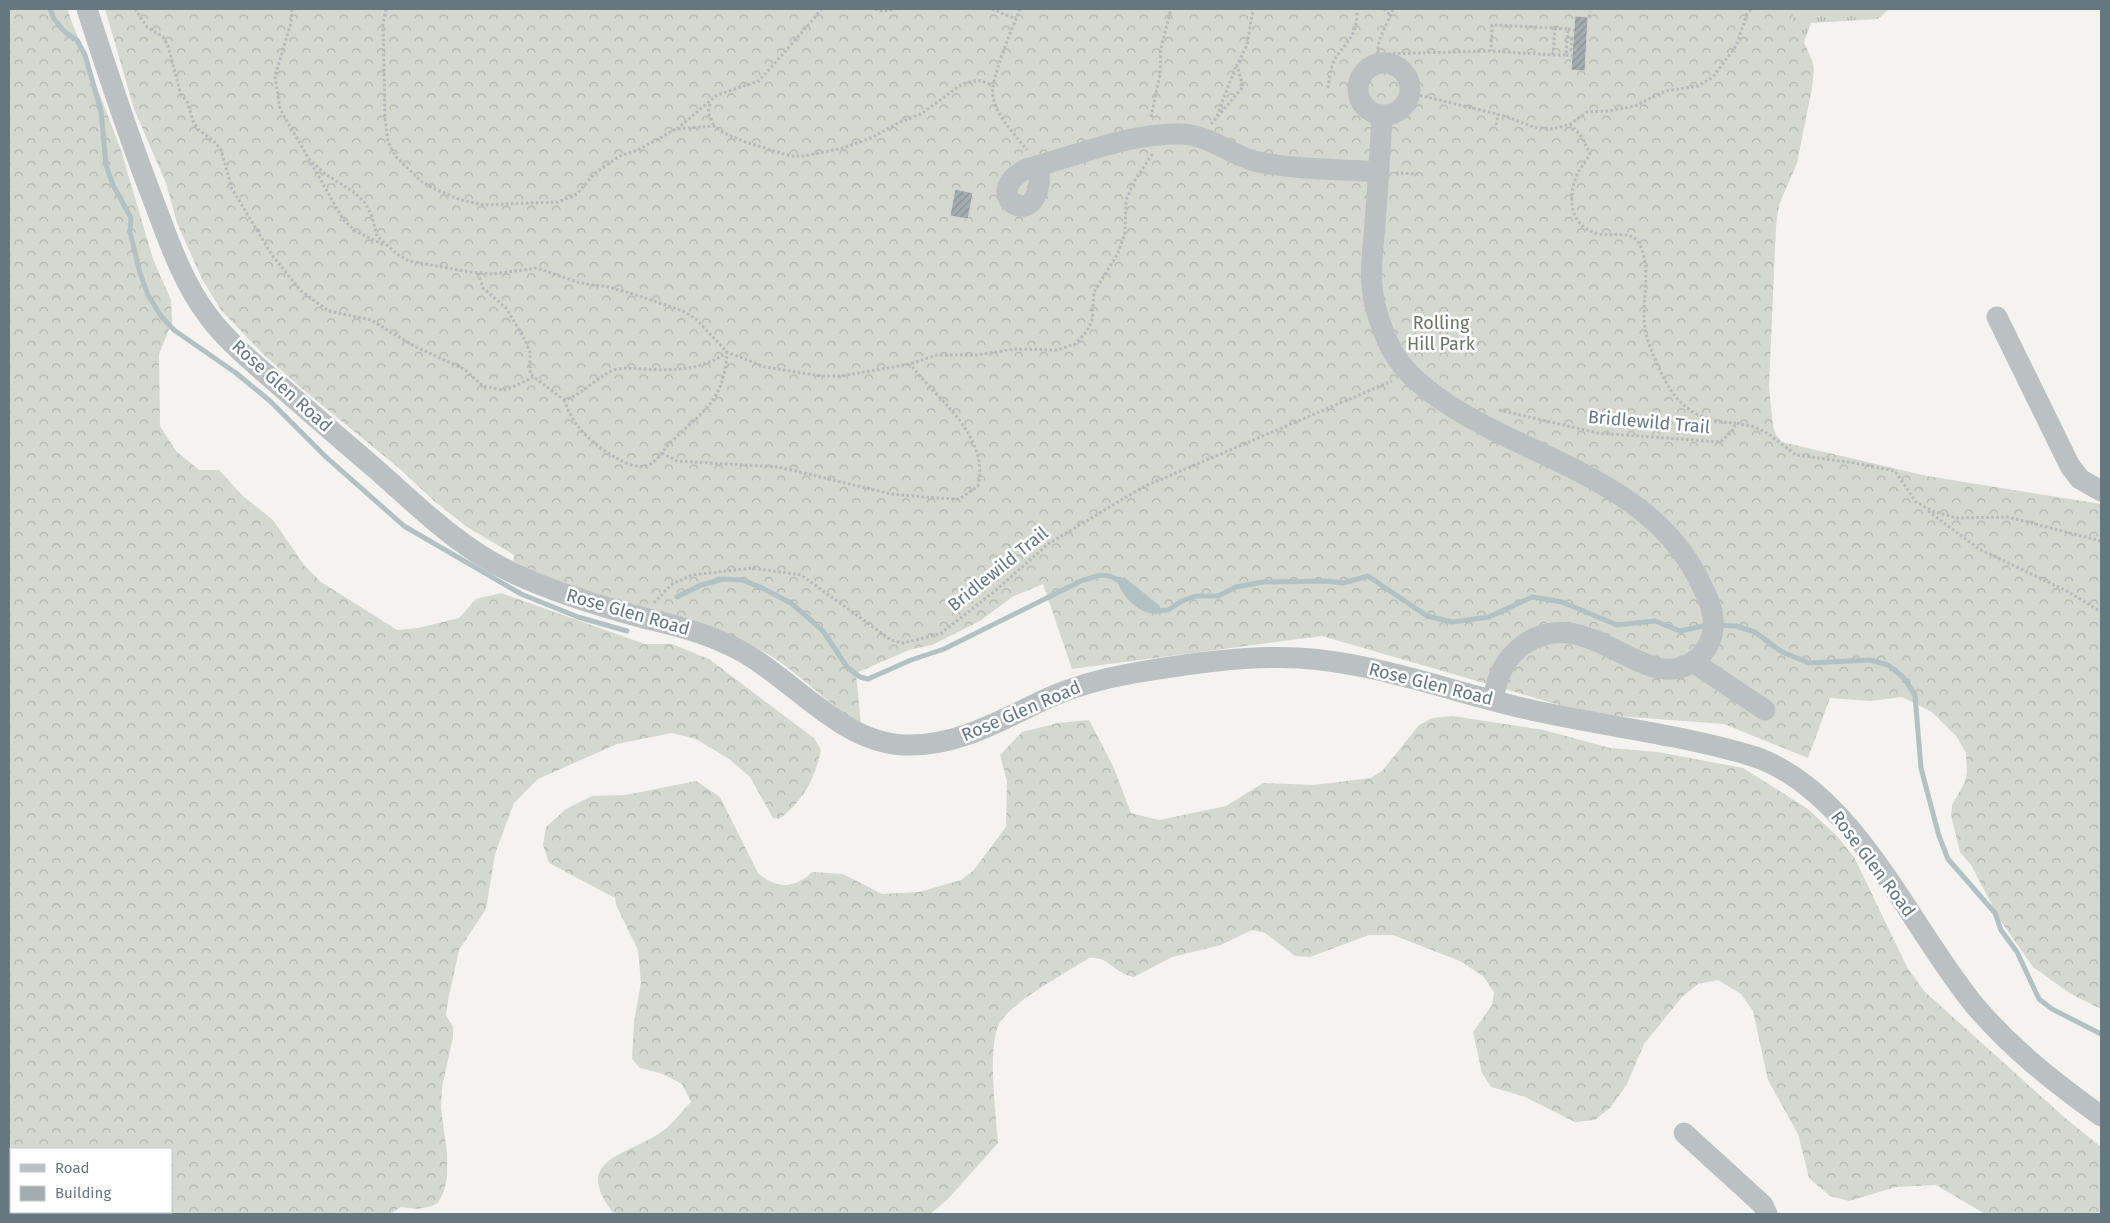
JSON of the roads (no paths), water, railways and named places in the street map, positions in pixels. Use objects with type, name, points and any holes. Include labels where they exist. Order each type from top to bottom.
[{"type":"street","name":"Rose Glen Road","points":[[87,9],[123,120],[168,240],[196,297],[211,320],[259,368],[423,510],[482,558],[538,584],[642,617],[708,635],[736,648],[780,676],[837,721],[855,732],[875,741],[894,745],[920,746],[958,739],[990,727],[1052,696],[1080,686],[1126,674],[1248,659],[1296,658],[1351,665],[1529,709],[1732,750],[1784,770],[1818,795],[1853,833],[1951,975],[2001,1034],[2028,1061],[2101,1116]]},
{"type":"street","points":[[1377,59],[1394,64],[1401,69],[1410,84],[1408,101],[1398,112],[1382,116],[1366,109],[1357,92],[1361,75],[1377,59]]},
{"type":"street","points":[[1382,116],[1372,284],[1375,305],[1388,343],[1408,374],[1428,391],[1482,425],[1594,480],[1643,511],[1670,536],[1684,553],[1702,586],[1713,628],[1701,655],[1693,662],[1672,669],[1659,669],[1644,664],[1584,635],[1571,632],[1546,634],[1532,639],[1510,657],[1497,678],[1493,700]]},
{"type":"street","points":[[1039,166],[1096,148],[1144,136],[1183,134],[1199,137],[1257,162],[1379,172]]},
{"type":"street","points":[[1997,317],[2070,466],[2080,479],[2101,491]]},
{"type":"street","points":[[1693,662],[1765,710]]},
{"type":"street","points":[[1684,1133],[1763,1205],[1767,1214]]},
{"type":"waterway","points":[[50,9],[54,19],[65,32],[77,40],[85,55],[101,111],[106,165],[113,185],[131,218],[130,232],[140,273],[148,295],[161,316],[174,330],[236,373],[270,401],[326,457],[404,526],[521,594],[578,617],[627,631]]},
{"type":"waterway","points":[[677,597],[701,585],[723,579],[742,580],[760,587],[791,603],[823,631],[847,667],[860,677],[868,679],[911,660],[944,649],[1081,581],[1102,575],[1112,577],[1122,583]]},
{"type":"waterway","points":[[1155,611],[1168,610],[1182,601],[1196,596],[1218,596],[1236,587],[1263,582],[1326,581],[1343,583],[1368,576],[1427,616],[1452,622],[1489,617],[1532,597],[1562,602],[1617,625],[1655,621],[1680,631],[1708,625]]},
{"type":"waterway","points":[[1717,625],[1736,626],[1755,632],[1782,652],[1809,663],[1870,660],[1888,665],[1903,677],[1915,695],[1921,768],[1939,836],[1948,859],[1995,913],[2001,930],[2017,952],[2039,999],[2052,1009],[2101,1034]]},
{"type":"park label","name":"Rolling Hill Park","points":[[1441,333]]}]
